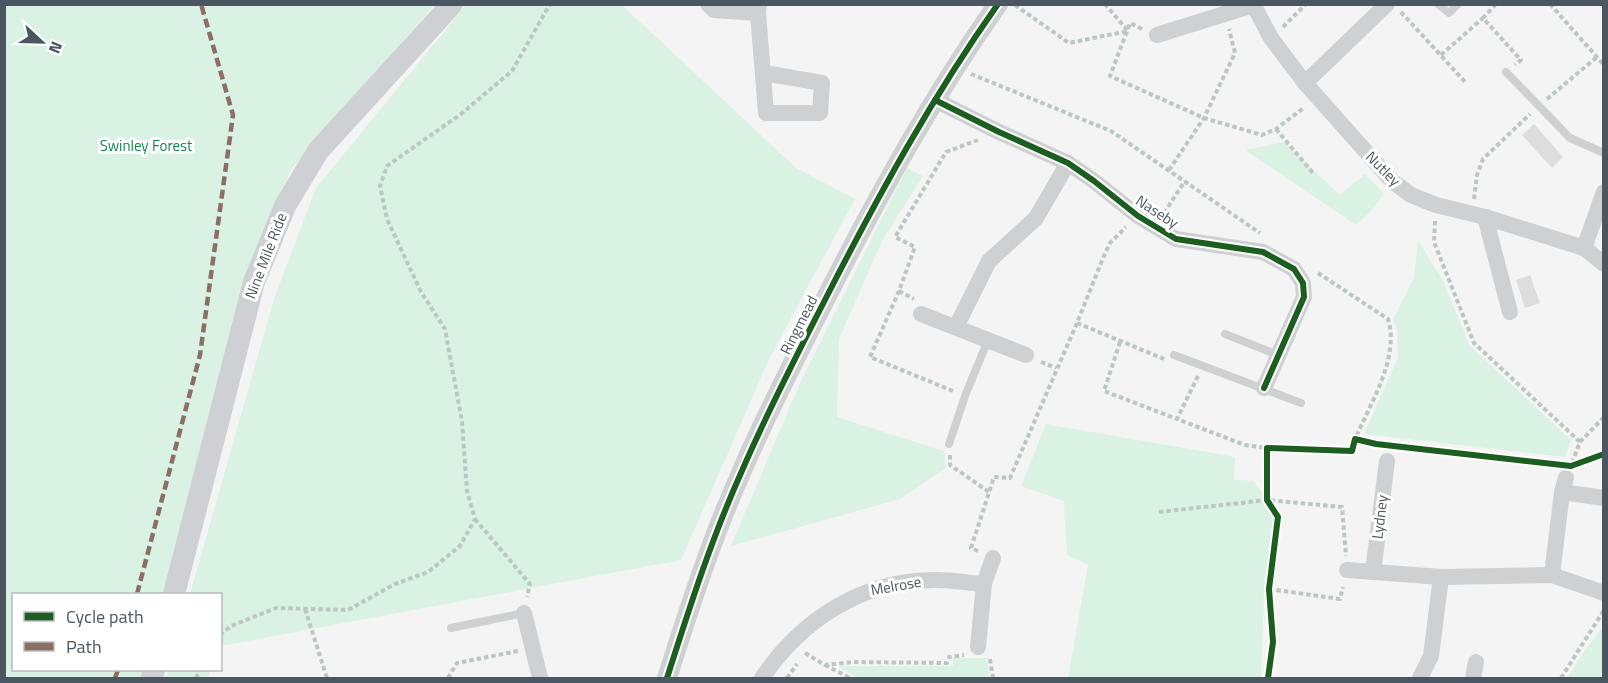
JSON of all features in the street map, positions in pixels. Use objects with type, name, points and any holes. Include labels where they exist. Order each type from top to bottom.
[{"type":"main road","name":"Nine Mile Ride","points":[[174,593],[254,282],[285,206],[318,151],[452,4]]},
{"type":"street","points":[[708,4],[714,10],[758,9],[764,73]]},
{"type":"street","name":"Ringmead","points":[[668,678],[691,602],[714,538],[777,395],[876,199],[955,68],[998,4]]},
{"type":"street","points":[[1305,83],[1387,4]]},
{"type":"street","name":"Nutley","points":[[1157,35],[1253,5],[1272,38],[1305,83],[1392,181],[1411,195],[1436,205],[1584,248],[1604,264]]},
{"type":"street","name":"Naseby","points":[[935,100],[1068,164],[1094,181],[1138,216],[1176,239],[1263,252],[1294,269],[1303,283],[1304,297],[1264,388]]},
{"type":"street","points":[[956,327],[989,261],[1036,218],[1068,164]]},
{"type":"street","points":[[1584,248],[1604,192]]},
{"type":"street","points":[[1478,216],[1510,312]]},
{"type":"street","points":[[921,314],[1026,355]]},
{"type":"street","name":"Lydney","points":[[1373,573],[1387,461]]},
{"type":"street","points":[[1552,575],[1565,475],[1604,498]]},
{"type":"street","points":[[979,651],[984,584],[993,558]]},
{"type":"street","points":[[1347,570],[1441,578],[1552,575],[1604,592]]},
{"type":"street","points":[[1420,678],[1431,656],[1441,578]]},
{"type":"street","name":"Melrose","points":[[768,676],[798,636],[837,606],[865,592],[899,584],[936,580],[984,584]]},
{"type":"street","points":[[524,613],[540,678]]},
{"type":"street","points":[[1473,678],[1476,662]]},
{"type":"lane","points":[[1438,4],[1449,13],[1458,4]]},
{"type":"lane","points":[[1506,72],[1569,138],[1604,153]]},
{"type":"lane","points":[[1225,334],[1278,355]]},
{"type":"lane","points":[[949,444],[965,396],[988,340]]},
{"type":"lane","points":[[1174,355],[1301,402]]},
{"type":"lane","points":[[451,628],[524,613]]},
{"type":"path","points":[[524,613],[530,584],[475,519],[467,491],[462,422],[445,329],[421,292],[387,219],[380,186],[387,166],[461,114],[512,71],[550,4]]},
{"type":"path","points":[[1105,4],[1128,31]]},
{"type":"path","points":[[1272,38],[1306,4]]},
{"type":"path","points":[[1395,4],[1466,83]]},
{"type":"path","points":[[1441,55],[1496,4]]},
{"type":"path","points":[[1550,4],[1604,65]]},
{"type":"path","points":[[1019,6],[1069,43],[1128,31]]},
{"type":"path","points":[[1169,170],[1204,118],[1234,53],[1225,13]]},
{"type":"path","points":[[1483,18],[1521,60],[1506,72]]},
{"type":"path","points":[[1157,35],[1130,23],[1110,76],[1204,118],[1262,135],[1276,129],[1317,97]]},
{"type":"path","points":[[1478,216],[1477,175],[1483,159],[1538,106],[1597,57]]},
{"type":"path","points":[[955,68],[1111,131],[1262,234]]},
{"type":"path","points":[[1276,129],[1313,173]]},
{"type":"path","points":[[965,396],[870,357],[899,291],[915,247],[895,237],[946,152],[999,132]]},
{"type":"path","points":[[1155,226],[1185,181]]},
{"type":"path","points":[[1436,205],[1434,242],[1474,343],[1580,442]]},
{"type":"path","points":[[993,558],[971,548],[994,477],[1010,478],[1110,243],[1138,216]]},
{"type":"path","points":[[1310,267],[1388,319],[1392,332],[1390,358],[1354,442],[1365,442]]},
{"type":"path","points":[[1077,323],[1167,360],[1174,355]]},
{"type":"path","points":[[1120,342],[1104,391],[1245,445],[1278,448]]},
{"type":"path","points":[[1178,420],[1202,366]]},
{"type":"path","points":[[1565,475],[1580,442],[1604,417]]},
{"type":"path","points":[[949,444],[950,465],[989,492]]},
{"type":"path","points":[[1267,458],[1268,448]]},
{"type":"path","points":[[1565,475],[1582,462]]},
{"type":"path","points":[[1267,490],[1267,500],[1271,507]]},
{"type":"path","points":[[1159,512],[1267,500],[1342,507],[1347,570],[1340,599],[1269,589]]},
{"type":"path","points":[[222,633],[231,626],[276,608],[348,610],[395,584],[428,572],[460,546],[475,519]]},
{"type":"path","points":[[1270,599],[1271,579]]},
{"type":"path","points":[[305,609],[327,678]]},
{"type":"path","points":[[1561,678],[1604,610]]},
{"type":"path","points":[[448,678],[457,663],[533,648]]},
{"type":"path","points":[[825,665],[853,662],[947,663],[950,657],[979,651],[993,678]]},
{"type":"path","points":[[787,678],[804,653],[850,678]]},
{"type":"green space","name":"Swinley Forest","points":[[4,5],[434,5],[291,170],[257,246],[165,593],[12,593],[12,671],[146,671],[143,678],[5,678]]},
{"type":"green space","points":[[466,5],[622,5],[796,168],[855,199],[770,357],[681,560],[222,646],[222,593],[190,593],[275,296],[316,188]]},
{"type":"green space","points":[[1284,142],[1340,195],[1365,174],[1384,194],[1372,210],[1356,225],[1245,150]]},
{"type":"green space","points":[[907,168],[923,176],[882,241],[839,339],[837,417],[944,451],[946,468],[900,499],[731,546],[800,383]]},
{"type":"green space","points":[[1418,240],[1443,281],[1470,346],[1571,440],[1565,457],[1364,434],[1398,358],[1397,330],[1393,319],[1414,278]]},
{"type":"green space","points":[[1046,424],[1235,457],[1234,480],[1254,481],[1276,513],[1264,585],[1261,678],[1068,678],[1088,565],[1067,555],[1064,501],[1021,486]]},
{"type":"green space","points":[[1603,627],[1603,678],[1567,678],[1585,650]]},
{"type":"green space","points":[[953,658],[987,658],[990,678],[857,678],[838,666],[953,666]]},
{"type":"green space","points":[[168,671],[210,671],[208,678],[166,678]]},
{"type":"building","points":[[1534,124],[1563,157],[1552,168],[1522,135]]},
{"type":"building","points":[[1530,275],[1540,303],[1525,308],[1516,280]]},
{"type":"marked path","points":[[137,593],[200,355],[233,115],[201,4]]},
{"type":"marked path","points":[[115,678],[118,671]]},
{"type":"cycle path","points":[[667,678],[692,600],[730,498],[783,383],[887,183],[951,74],[998,4]]},
{"type":"cycle path","points":[[935,100],[1068,163],[1138,216],[1176,239],[1263,252],[1294,269],[1303,283],[1304,297],[1264,388]]},
{"type":"cycle path","points":[[1268,678],[1273,642],[1269,589],[1278,517],[1267,500],[1267,448],[1352,451],[1355,439],[1376,444],[1571,466],[1604,454]]}]
